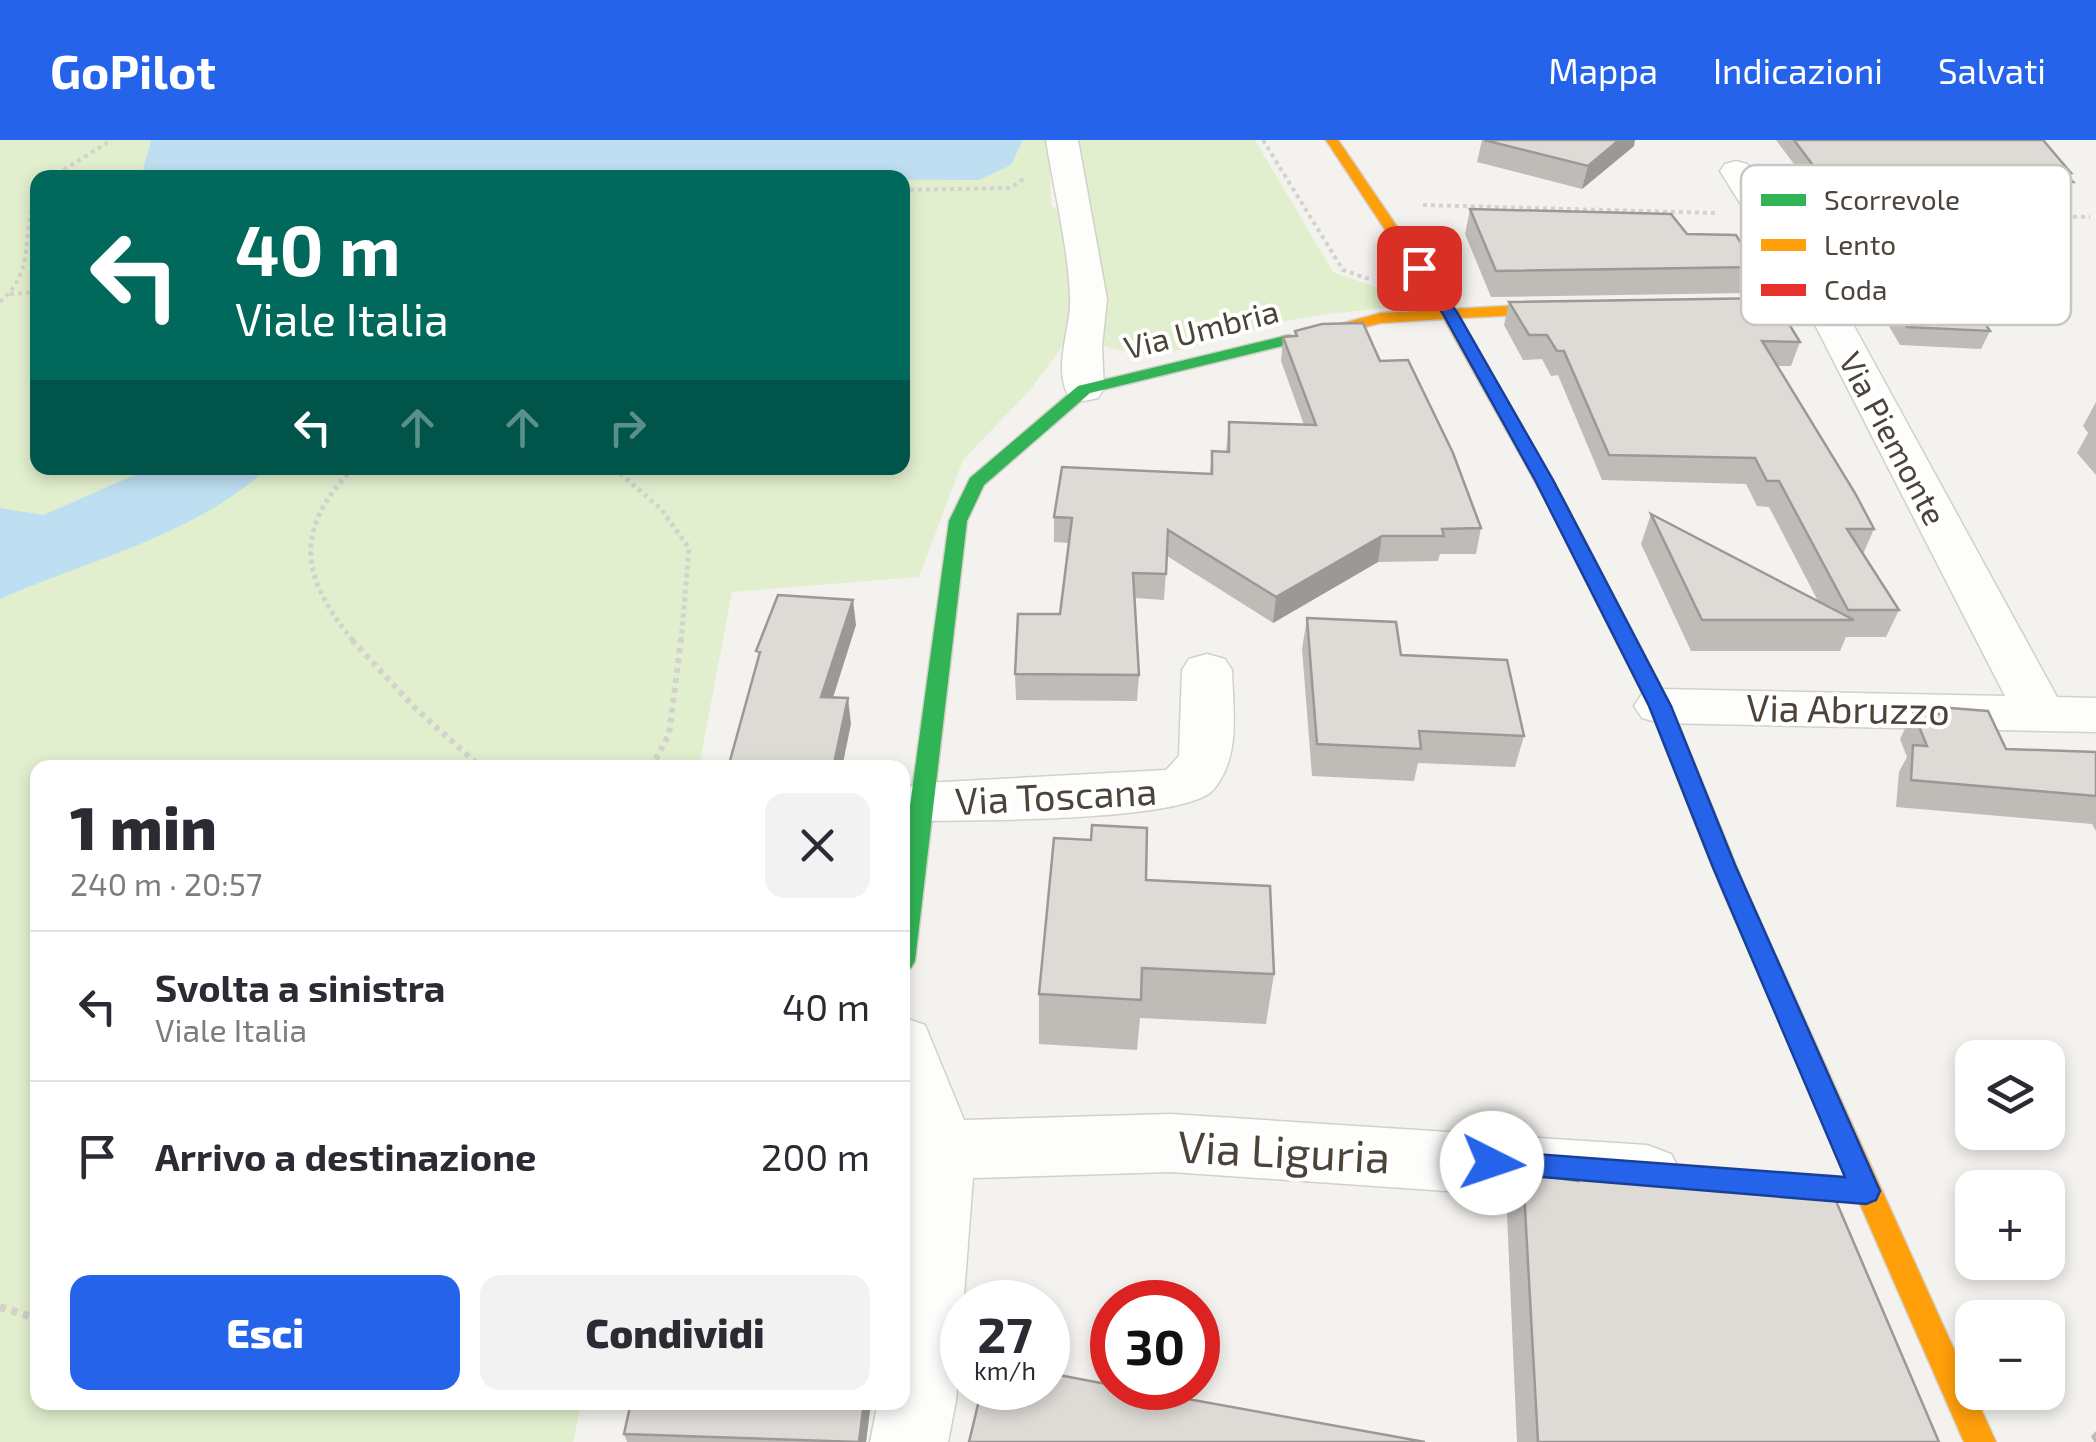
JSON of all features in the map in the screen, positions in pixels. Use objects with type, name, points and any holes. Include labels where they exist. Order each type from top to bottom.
[{"type":"street","points":[[910,903],[958,521],[976,482],[1084,389],[1083,347],[1089,299],[1062,140]]},
{"type":"street","points":[[1332,140],[1450,314],[1544,480],[1660,706],[1728,875],[1835,1190],[1980,1442]]},
{"type":"street","name":"Via Piemonte","points":[[1736,171],[1741,179]]},
{"type":"street","name":"Via Umbria","points":[[1084,389],[1381,318],[1602,307]]},
{"type":"street","points":[[1679,307],[1741,307]]},
{"type":"street","name":"Via Piemonte","points":[[1835,325],[2038,712]]},
{"type":"street","name":"Via Toscana","points":[[924,802],[1090,796],[1176,788],[1193,779],[1206,756],[1207,670]]},
{"type":"street","name":"Via Abruzzo","points":[[1660,706],[2096,715]]},
{"type":"street","points":[[909,1442],[917,1401],[942,1150],[910,1064]]},
{"type":"street","name":"Via Liguria","points":[[942,1150],[1171,1143],[1382,1154],[1709,1180]]},
{"type":"path","points":[[63,170],[112,140]]},
{"type":"path","points":[[1264,140],[1343,270],[1375,282]]},
{"type":"path","points":[[910,190],[1010,188],[1030,174]]},
{"type":"path","points":[[0,302],[29,266],[30,204]]},
{"type":"path","points":[[1420,205],[1720,214]]},
{"type":"path","points":[[1548,209],[1556,224]]},
{"type":"path","points":[[2071,217],[2090,217]]},
{"type":"path","points":[[9,294],[30,293]]},
{"type":"path","points":[[347,475],[328,499],[308,544],[312,583],[351,640],[474,760]]},
{"type":"path","points":[[622,475],[661,509],[689,548],[686,608],[669,734],[655,760]]},
{"type":"path","points":[[0,1308],[30,1317]]},
{"type":"green space","points":[[0,140],[1049,140],[1051,205],[1069,221],[1076,295],[1065,343],[1030,390],[963,460],[919,577],[732,592],[700,760],[30,760],[30,1410],[580,1410],[573,1442],[0,1442]]},
{"type":"green space","points":[[1075,140],[1255,140],[1333,272],[1404,297],[1404,306],[1296,319],[1169,352],[1124,351],[1101,345],[1096,326],[1093,211]]},
{"type":"water","points":[[151,140],[1023,140],[1011,165],[979,180],[910,180],[910,170],[143,170]]},
{"type":"water","points":[[135,475],[260,475],[239,492],[174,529],[0,599],[0,508],[43,515]]},
{"type":"building","points":[[1484,140],[1619,140],[1588,166]]},
{"type":"building","points":[[1794,140],[2043,140],[2064,165],[1813,165]]},
{"type":"building","points":[[1470,209],[1671,214],[1687,234],[1736,235],[1741,243],[1741,267],[1496,271]]},
{"type":"building","points":[[1741,298],[1741,325],[1790,325],[1800,342],[1762,341],[1874,529],[1847,529],[1899,610],[1848,610],[1779,481],[1767,481],[1755,458],[1609,455],[1564,351],[1557,351],[1547,335],[1529,335],[1509,302]]},
{"type":"building","points":[[1363,323],[1380,361],[1408,360],[1453,453],[1481,528],[1442,529],[1444,536],[1382,536],[1276,597],[1168,530],[1166,574],[1133,573],[1139,675],[1015,674],[1018,614],[1060,614],[1072,518],[1054,517],[1062,467],[1212,474],[1212,451],[1229,452],[1229,422],[1316,425],[1283,337],[1297,336],[1295,331],[1322,324]]},
{"type":"building","points":[[1986,325],[1990,331],[1907,327]]},
{"type":"building","points":[[1651,514],[1854,620],[1702,620]]},
{"type":"building","points":[[778,595],[853,600],[821,697],[848,698],[835,760],[730,760],[760,652],[756,651]]},
{"type":"building","points":[[1307,618],[1396,622],[1401,655],[1507,660],[1524,736],[1419,731],[1421,749],[1317,744]]},
{"type":"building","points":[[1937,707],[1988,711],[2006,749],[2096,752],[2096,796],[1911,780],[1913,745],[1927,746],[1913,712],[1939,714]]},
{"type":"building","points":[[1092,825],[1147,828],[1146,880],[1270,886],[1274,974],[1142,968],[1141,1000],[1039,994],[1054,838],[1091,840]]},
{"type":"building","points":[[1578,1163],[1827,1180],[1939,1442],[1538,1442],[1523,1173],[1578,1181]]},
{"type":"building","points":[[1070,1377],[1090,1381],[1090,1410],[1220,1410],[1220,1405],[1425,1442],[969,1442],[977,1410],[1070,1410]]},
{"type":"building","points":[[629,1410],[863,1410],[859,1442],[624,1434]]},
{"type":"traffic: fast","points":[[1704,307],[1741,307]]},
{"type":"traffic: fast","points":[[910,898],[958,521],[976,482],[1084,389],[1289,340]]},
{"type":"traffic: slow","points":[[1332,140],[1460,331],[1554,499]]},
{"type":"traffic: slow","points":[[1289,340],[1381,318],[1583,307]]},
{"type":"traffic: slow","points":[[1814,1069],[1980,1442]]},
{"type":"traffic: jam","points":[[1554,499],[1660,706],[1734,890],[1814,1069]]},
{"type":"route","points":[[1419,268],[1450,314],[1544,480],[1660,706],[1702,814],[1866,1191],[1492,1163]]}]
